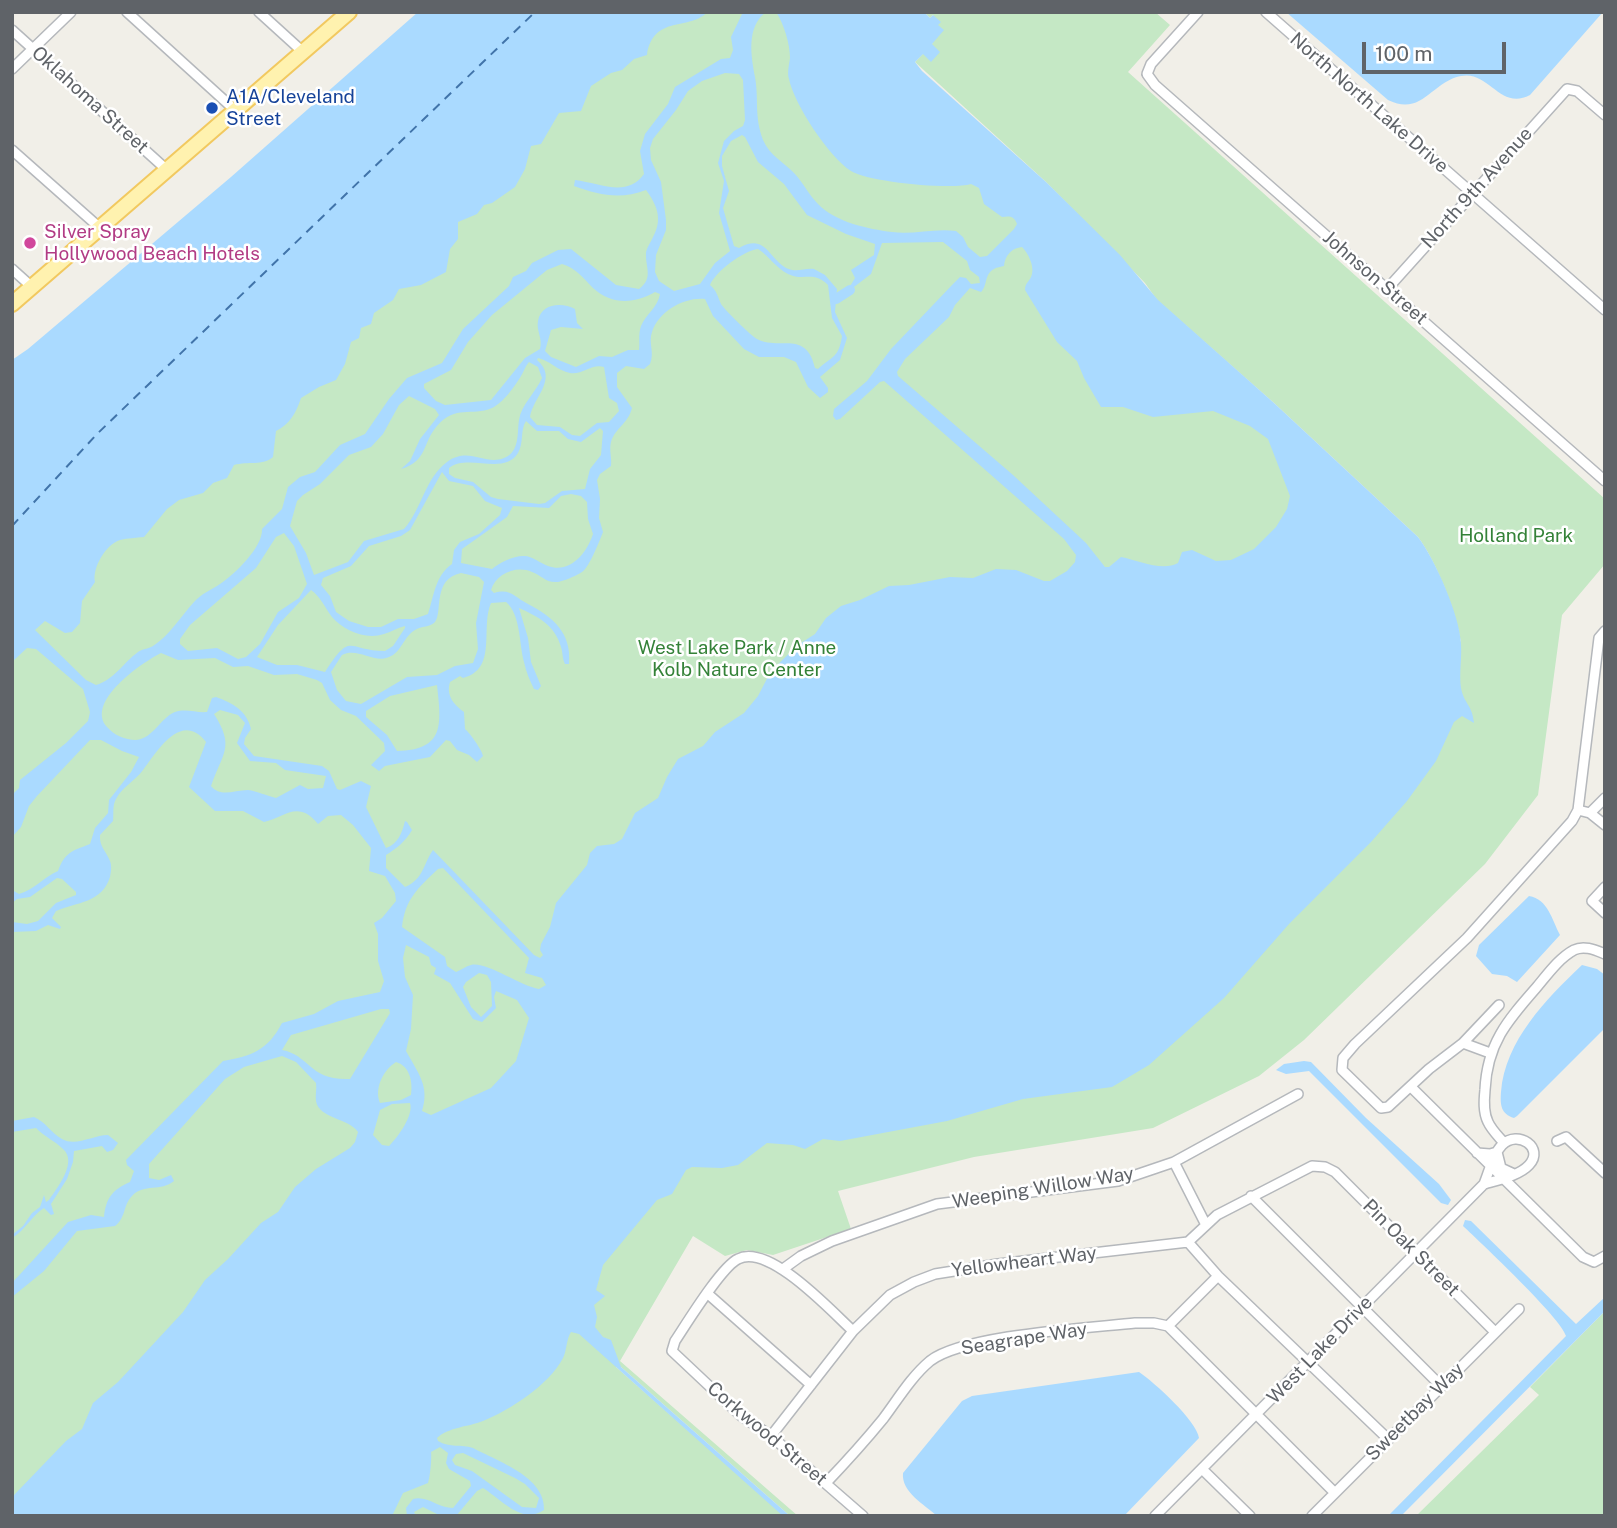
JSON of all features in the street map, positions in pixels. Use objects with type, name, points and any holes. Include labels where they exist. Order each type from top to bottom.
[{"type":"main road","points":[[12,304],[349,12]]},
{"type":"street","points":[[12,69],[71,12]]},
{"type":"street","points":[[127,12],[236,111]]},
{"type":"street","points":[[259,12],[303,52]]},
{"type":"street","name":"Johnson Street","points":[[1198,12],[1151,64],[1147,74],[1155,85],[1605,481]]},
{"type":"street","name":"North North Lake Drive","points":[[1266,12],[1605,310]]},
{"type":"street","name":"Oklahoma Street","points":[[12,30],[167,170]]},
{"type":"street","name":"North 9th Avenue","points":[[1388,288],[1567,89],[1577,91],[1605,115]]},
{"type":"street","points":[[12,150],[100,228]]},
{"type":"street","points":[[12,269],[32,287]]},
{"type":"street","points":[[1499,1005],[1462,1043],[1388,1107],[1381,1108],[1342,1070],[1343,1058],[1355,1044],[1467,938],[1572,821],[1578,810],[1599,638],[1605,631]]},
{"type":"street","points":[[1594,678],[1605,678]]},
{"type":"street","points":[[1590,813],[1605,798]]},
{"type":"street","points":[[1578,810],[1590,813],[1605,825]]},
{"type":"street","points":[[1605,887],[1592,901],[1605,913]]},
{"type":"street","points":[[1519,1196],[1518,1172],[1533,1161],[1533,1149],[1524,1139],[1516,1138],[1504,1143],[1489,1124],[1486,1116],[1485,1077],[1490,1052],[1500,1032],[1560,960],[1575,949],[1582,948],[1592,948],[1605,954]]},
{"type":"street","points":[[1462,1043],[1490,1052]]},
{"type":"street","points":[[1411,1087],[1501,1179],[1583,1257],[1594,1262],[1605,1256]]},
{"type":"street","name":"Weeping Willow Way","points":[[783,1269],[801,1256],[832,1241],[937,1204],[1118,1181],[1174,1161],[1298,1094]]},
{"type":"street","points":[[1557,1141],[1566,1137],[1605,1173]]},
{"type":"street","name":"West Lake Drive","points":[[1155,1516],[1484,1184],[1497,1152],[1504,1143]]},
{"type":"street","points":[[1475,1153],[1497,1152],[1501,1168],[1518,1172]]},
{"type":"street","points":[[1174,1161],[1206,1224]]},
{"type":"street","name":"Pin Oak Street","points":[[1251,1196],[1312,1166],[1325,1167],[1335,1172],[1495,1332]]},
{"type":"street","name":"West Lake Drive","points":[[1484,1184],[1518,1172]]},
{"type":"street","points":[[1388,1439],[1218,1276],[1188,1242],[1217,1215],[1251,1196],[1441,1386]]},
{"type":"street","name":"Yellowheart Way","points":[[771,1436],[853,1331],[891,1295],[914,1282],[936,1274],[998,1264],[1188,1242]]},
{"type":"street","points":[[811,1385],[708,1294],[724,1272],[738,1258],[767,1260],[783,1269],[853,1331]]},
{"type":"street","points":[[1218,1276],[1168,1326],[1335,1493]]},
{"type":"street","name":"Corkwood Street","points":[[708,1294],[674,1340],[672,1351],[740,1415],[771,1436],[863,1516]]},
{"type":"street","name":"Sweetbay Way","points":[[1312,1516],[1519,1308]]},
{"type":"street","name":"Seagrape Way","points":[[826,1483],[863,1444],[912,1378],[932,1359],[960,1347],[1014,1337],[1135,1323],[1168,1326]]},
{"type":"street","points":[[1202,1469],[1250,1516]]},
{"type":"green space","name":"West Lake Park / Anne Kolb Nature Center","points":[[642,12],[831,12],[1419,546],[1461,643],[1445,588],[1418,537],[1274,403],[1157,300],[1145,283],[1046,182],[915,62],[932,44],[938,25],[933,15],[930,18],[924,12],[1155,12],[1170,25],[1128,72],[1605,499],[1605,564],[1562,615],[1538,795],[1485,864],[1304,1040],[1259,1076],[1153,1128],[974,1157],[838,1191],[851,1229],[773,1255],[747,1250],[725,1256],[693,1236],[620,1361],[798,1516],[790,1516],[621,1367],[616,1367],[785,1516],[12,1516],[12,587]]},
{"type":"green space","points":[[1605,1311],[1605,1516],[1416,1516],[1539,1395],[1530,1387]]},
{"type":"water","points":[[418,12],[707,12],[692,21],[664,28],[651,42],[647,55],[634,59],[622,70],[611,73],[591,86],[581,111],[559,113],[541,144],[531,146],[525,169],[515,187],[492,203],[484,205],[477,214],[458,222],[458,239],[450,249],[446,272],[421,285],[399,289],[393,300],[374,313],[371,324],[361,328],[359,338],[351,342],[345,364],[336,380],[301,398],[292,418],[276,431],[273,457],[265,461],[234,465],[227,478],[213,483],[203,493],[179,500],[167,509],[144,537],[120,540],[105,551],[96,570],[95,582],[82,601],[80,623],[72,632],[65,633],[45,621],[35,630],[86,680],[96,685],[113,675],[138,652],[159,642],[197,599],[240,567],[258,544],[262,529],[282,509],[288,487],[300,477],[315,472],[340,445],[365,434],[407,378],[442,363],[463,329],[509,286],[513,277],[526,271],[532,263],[558,250],[571,249],[616,285],[639,289],[644,285],[648,276],[646,252],[658,224],[656,207],[650,196],[646,190],[618,196],[601,194],[574,186],[575,180],[621,187],[630,185],[644,174],[640,151],[645,134],[668,104],[675,87],[721,59],[730,58],[733,50],[731,37],[743,12],[766,12],[755,26],[752,42],[758,116],[763,140],[773,155],[795,174],[818,204],[833,216],[873,229],[900,233],[956,231],[980,257],[987,256],[1017,224],[1013,218],[1002,217],[984,204],[979,188],[971,184],[929,185],[874,179],[851,171],[833,154],[805,115],[792,90],[788,74],[788,40],[776,12],[924,12],[930,18],[933,15],[941,22],[938,25],[944,30],[932,44],[940,52],[931,62],[923,54],[915,62],[922,71],[1046,182],[1120,255],[1158,300],[1418,537],[1446,588],[1460,632],[1461,688],[1474,723],[1462,716],[1454,722],[1436,761],[1407,801],[1371,842],[1289,924],[1224,998],[1149,1065],[1112,1087],[1023,1099],[947,1121],[840,1141],[823,1139],[805,1149],[767,1143],[738,1165],[722,1168],[692,1167],[686,1170],[672,1194],[657,1200],[603,1265],[596,1290],[605,1296],[594,1305],[597,1317],[595,1327],[603,1337],[611,1340],[621,1367],[790,1516],[783,1516],[579,1334],[571,1332],[557,1368],[539,1387],[494,1416],[437,1438],[447,1444],[473,1448],[529,1479],[543,1498],[544,1510],[536,1514],[520,1513],[483,1488],[477,1491],[456,1516],[441,1516],[423,1507],[414,1512],[416,1516],[407,1516],[406,1508],[413,1499],[423,1499],[453,1508],[471,1486],[470,1481],[449,1469],[446,1463],[448,1453],[440,1447],[431,1452],[428,1483],[403,1493],[392,1516],[12,1516],[12,1498],[66,1441],[82,1429],[93,1403],[118,1382],[183,1312],[205,1280],[261,1223],[278,1212],[295,1187],[316,1169],[350,1148],[358,1132],[354,1127],[328,1115],[318,1107],[316,1083],[296,1062],[282,1056],[244,1067],[225,1079],[149,1164],[149,1178],[159,1180],[171,1175],[174,1181],[137,1192],[129,1200],[115,1226],[77,1231],[44,1271],[12,1297],[12,1283],[68,1222],[91,1215],[104,1217],[111,1195],[130,1182],[134,1171],[127,1165],[126,1160],[223,1061],[251,1054],[265,1046],[282,1023],[314,1014],[338,1001],[380,992],[384,981],[378,961],[378,934],[374,923],[382,918],[396,901],[395,893],[385,876],[369,871],[371,848],[353,825],[341,815],[328,816],[318,824],[311,817],[297,811],[264,822],[243,811],[215,811],[189,787],[206,742],[197,733],[188,730],[170,737],[116,799],[113,821],[100,835],[111,867],[110,877],[101,892],[88,900],[56,911],[52,918],[60,929],[48,925],[36,931],[12,932],[12,922],[27,924],[38,921],[56,903],[76,895],[62,879],[57,878],[30,897],[17,899],[12,903],[12,890],[19,894],[29,890],[58,871],[70,853],[90,844],[95,828],[108,813],[109,800],[139,757],[101,740],[90,740],[37,796],[29,806],[21,827],[12,837],[12,795],[19,788],[20,780],[66,743],[88,721],[90,712],[83,689],[36,649],[27,648],[12,662],[12,360],[231,177]],"holes":[[[725,73],[739,74],[743,80],[745,120],[743,126],[724,141],[718,163],[724,181],[719,213],[730,251],[715,263],[700,284],[674,291],[659,281],[655,272],[656,255],[666,230],[666,220],[661,182],[651,160],[650,148],[653,139],[688,91],[702,81]],[[742,135],[758,162],[784,184],[807,215],[846,234],[875,244],[874,255],[851,270],[855,278],[850,290],[871,274],[882,243],[943,242],[967,261],[970,270],[979,277],[980,283],[971,284],[966,278],[960,277],[891,349],[867,381],[834,409],[833,416],[836,420],[840,419],[884,381],[1064,539],[1076,555],[1075,562],[1067,571],[1050,581],[1044,581],[1016,570],[996,569],[973,578],[950,577],[889,586],[841,606],[826,618],[815,634],[798,645],[771,671],[758,696],[744,713],[715,732],[703,746],[678,759],[658,798],[635,813],[622,839],[614,844],[597,846],[590,853],[587,865],[556,903],[550,927],[541,944],[543,955],[540,958],[534,955],[433,850],[420,875],[405,887],[386,868],[386,855],[412,830],[407,822],[405,821],[396,841],[386,848],[366,807],[371,786],[361,781],[340,790],[329,771],[322,766],[254,756],[244,744],[251,729],[249,723],[243,713],[228,702],[216,697],[212,698],[207,712],[175,712],[148,736],[136,740],[120,736],[107,727],[102,717],[103,706],[109,695],[129,674],[152,658],[161,653],[178,660],[215,658],[233,667],[248,666],[274,675],[297,674],[322,683],[330,700],[341,710],[356,716],[384,743],[385,751],[371,765],[379,771],[385,766],[430,757],[446,740],[477,762],[483,756],[482,753],[465,729],[464,712],[451,699],[450,682],[460,676],[463,678],[474,673],[481,666],[491,603],[506,602],[511,608],[519,630],[525,666],[534,689],[538,690],[541,686],[531,662],[528,638],[519,608],[550,627],[558,639],[565,664],[569,664],[567,643],[553,621],[512,594],[494,593],[491,590],[497,579],[513,570],[526,570],[557,582],[580,573],[588,565],[603,532],[599,518],[597,480],[600,474],[611,466],[611,442],[632,408],[617,387],[617,373],[626,366],[644,369],[650,364],[651,336],[660,318],[681,303],[705,299],[713,316],[744,349],[759,357],[784,357],[796,362],[808,387],[820,398],[828,392],[820,377],[840,360],[847,338],[835,312],[837,289],[825,275],[814,269],[786,268],[761,245],[755,243],[739,248],[734,246],[723,208],[729,191],[722,156],[731,141]],[[1022,247],[1026,252],[1032,271],[1025,290],[1057,342],[1077,361],[1101,407],[1123,407],[1153,417],[1213,411],[1250,426],[1268,439],[1290,496],[1287,509],[1276,527],[1254,549],[1231,560],[1216,561],[1192,550],[1182,552],[1178,563],[1172,565],[1157,566],[1121,557],[1109,567],[1105,567],[1086,543],[1013,475],[898,376],[897,372],[905,359],[949,317],[955,305],[970,288],[981,292],[991,271],[1004,266],[1010,253]],[[758,249],[788,274],[818,278],[828,285],[832,318],[842,336],[834,356],[818,369],[815,368],[805,349],[791,343],[757,339],[732,316],[710,285],[724,268]],[[562,264],[575,271],[600,294],[615,300],[639,299],[655,292],[660,294],[641,326],[639,350],[628,350],[612,357],[599,356],[576,367],[551,357],[545,351],[551,330],[561,327],[583,329],[577,323],[575,309],[564,305],[548,307],[538,321],[540,349],[525,358],[491,400],[445,405],[436,401],[424,388],[424,384],[451,370],[468,342],[492,315],[547,270]],[[538,358],[570,373],[604,367],[609,398],[617,403],[619,411],[609,422],[597,423],[580,436],[572,435],[560,427],[537,425],[530,417],[546,374]],[[529,362],[538,367],[542,378],[523,409],[517,442],[509,455],[497,460],[463,456],[447,462],[428,485],[404,529],[364,541],[348,562],[314,575],[306,553],[290,526],[297,501],[303,495],[320,484],[349,455],[371,447],[383,434],[399,405],[409,396],[435,409],[439,415],[420,439],[410,461],[401,469],[416,461],[432,432],[444,419],[457,413],[496,406]],[[526,421],[537,431],[559,431],[568,439],[581,442],[600,428],[603,431],[601,455],[590,469],[585,489],[562,491],[545,503],[491,497],[473,482],[449,474],[449,468],[457,464],[504,463],[512,460],[520,449]],[[442,472],[449,481],[473,486],[485,501],[502,508],[500,515],[479,534],[460,542],[454,550],[452,564],[439,580],[428,614],[414,619],[398,619],[381,627],[368,627],[349,621],[336,612],[330,596],[321,585],[323,578],[351,566],[369,546],[401,536],[410,530]],[[571,494],[581,496],[587,502],[588,519],[593,534],[582,555],[563,567],[548,566],[526,556],[502,562],[492,569],[461,563],[462,549],[507,517],[513,506],[549,508],[561,496]],[[284,533],[294,546],[307,584],[299,598],[278,612],[260,644],[246,657],[238,659],[217,648],[188,651],[180,644],[180,639],[190,625],[256,568],[276,537]],[[461,573],[479,577],[484,582],[476,623],[478,649],[473,663],[455,666],[437,675],[407,677],[361,704],[346,701],[337,690],[331,672],[342,655],[354,653],[378,659],[393,655],[411,633],[435,622],[446,582]],[[311,590],[337,622],[356,633],[377,636],[405,626],[393,646],[385,651],[346,647],[325,672],[297,665],[277,665],[257,657],[278,625]],[[437,685],[437,732],[424,746],[397,751],[387,735],[366,717],[366,711],[390,696]],[[220,710],[238,715],[245,723],[237,743],[250,761],[276,763],[285,770],[326,776],[323,788],[308,789],[300,785],[276,798],[248,790],[219,792],[211,786],[223,757],[225,742],[214,714]],[[443,868],[529,958],[525,973],[542,978],[546,985],[539,989],[531,987],[477,965],[456,972],[447,966],[445,957],[402,927],[409,901],[438,869]],[[406,945],[429,957],[431,965],[436,968],[434,974],[450,983],[473,1019],[482,1022],[496,1008],[496,991],[517,1000],[529,1018],[516,1061],[491,1088],[431,1115],[422,1111],[424,1087],[406,1051],[411,1029],[413,995],[405,977],[403,958]],[[479,973],[487,975],[491,982],[492,1006],[481,1017],[471,1007],[463,987]],[[389,1009],[390,1013],[350,1079],[326,1076],[282,1050],[291,1035]],[[396,1062],[401,1064],[410,1075],[411,1095],[401,1100],[380,1103],[378,1092],[381,1080],[391,1065]],[[410,1103],[410,1114],[401,1132],[389,1146],[382,1145],[373,1135],[380,1110],[392,1104]],[[463,1453],[525,1484],[539,1498],[536,1508],[522,1507],[472,1471],[455,1465],[452,1460],[456,1454]]]},
{"type":"water","points":[[1286,12],[1603,12],[1530,95],[1520,99],[1510,98],[1479,79],[1461,76],[1451,79],[1418,101],[1400,104],[1388,100]]},
{"type":"water","points":[[1529,896],[1541,901],[1545,906],[1560,935],[1517,982],[1507,976],[1492,974],[1476,956],[1479,945]]},
{"type":"water","points":[[1582,965],[1597,969],[1605,975],[1605,1028],[1514,1118],[1506,1114],[1501,1105],[1504,1073],[1510,1055],[1542,1007]]},
{"type":"water","points":[[1311,1062],[1366,1118],[1439,1184],[1451,1200],[1448,1205],[1441,1203],[1309,1071],[1286,1074],[1276,1070],[1284,1064]]},
{"type":"water","points":[[34,1117],[67,1141],[108,1135],[118,1143],[113,1150],[107,1152],[102,1146],[74,1151],[67,1179],[51,1204],[54,1214],[51,1215],[44,1208],[12,1238],[40,1207],[44,1195],[46,1202],[49,1200],[67,1168],[67,1154],[36,1128],[12,1132],[12,1121]]},
{"type":"water","points":[[1465,1220],[1471,1221],[1576,1324],[1605,1297],[1605,1311],[1401,1516],[1388,1516],[1566,1336],[1536,1298],[1463,1226]]},
{"type":"water","points":[[1139,1372],[1183,1412],[1199,1438],[1124,1516],[937,1516],[909,1492],[903,1480],[903,1473],[962,1401],[972,1396]]},
{"type":"waterway","points":[[836,299],[850,290]]},
{"type":"ferry route","points":[[12,526],[97,434],[535,12]]},
{"type":"place","name":"A1A/Cleveland Street","points":[[212,108]]},
{"type":"place","name":"Silver Spray Hollywood Beach Hotels","points":[[30,243]]},
{"type":"park label","name":"Holland Park","points":[[1516,536]]}]
